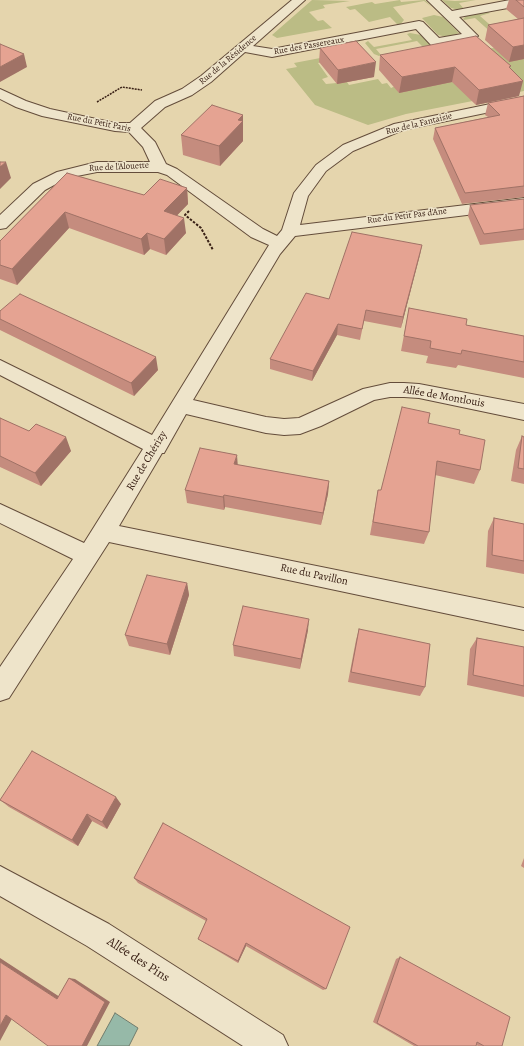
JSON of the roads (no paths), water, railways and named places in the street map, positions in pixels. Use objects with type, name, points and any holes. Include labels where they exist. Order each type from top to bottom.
[{"type":"street","name":"Rue de la Résidence","points":[[133,128],[151,110],[206,79],[299,0]]},
{"type":"street","points":[[435,9],[472,36],[441,47],[408,15],[435,9],[490,7],[524,1]]},
{"type":"street","points":[[490,7],[502,18]]},
{"type":"street","name":"Rue des Passereaux","points":[[243,48],[272,53],[419,25]]},
{"type":"street","name":"Rue des Passereaux","points":[[352,38],[361,48]]},
{"type":"street","name":"Rue du Petit Paris","points":[[0,93],[34,109],[116,127],[133,128],[150,145],[160,167]]},
{"type":"street","name":"Rue de la Fantaisie","points":[[284,237],[300,196],[310,180],[334,157],[348,148],[399,127],[524,101]]},
{"type":"street","name":"Rue de l'Alouette","points":[[0,224],[39,187],[62,175],[97,167],[160,167]]},
{"type":"street","points":[[160,167],[172,172],[257,233],[284,237]]},
{"type":"street","name":"Rue du Petit Pas d'Ane","points":[[284,237],[524,203]]},
{"type":"street","name":"Rue de Chérizy","points":[[0,689],[89,556],[284,237]]},
{"type":"street","points":[[0,367],[157,447]]},
{"type":"street","name":"Allée de Montlouis","points":[[181,405],[266,425],[289,427],[300,426],[314,421],[370,394],[390,390],[419,391],[524,412]]},
{"type":"street","points":[[0,513],[89,556]]},
{"type":"street","name":"Rue du Pavillon","points":[[104,532],[524,619]]},
{"type":"street","name":"Allée des Pins","points":[[0,880],[98,935],[272,1046]]}]
